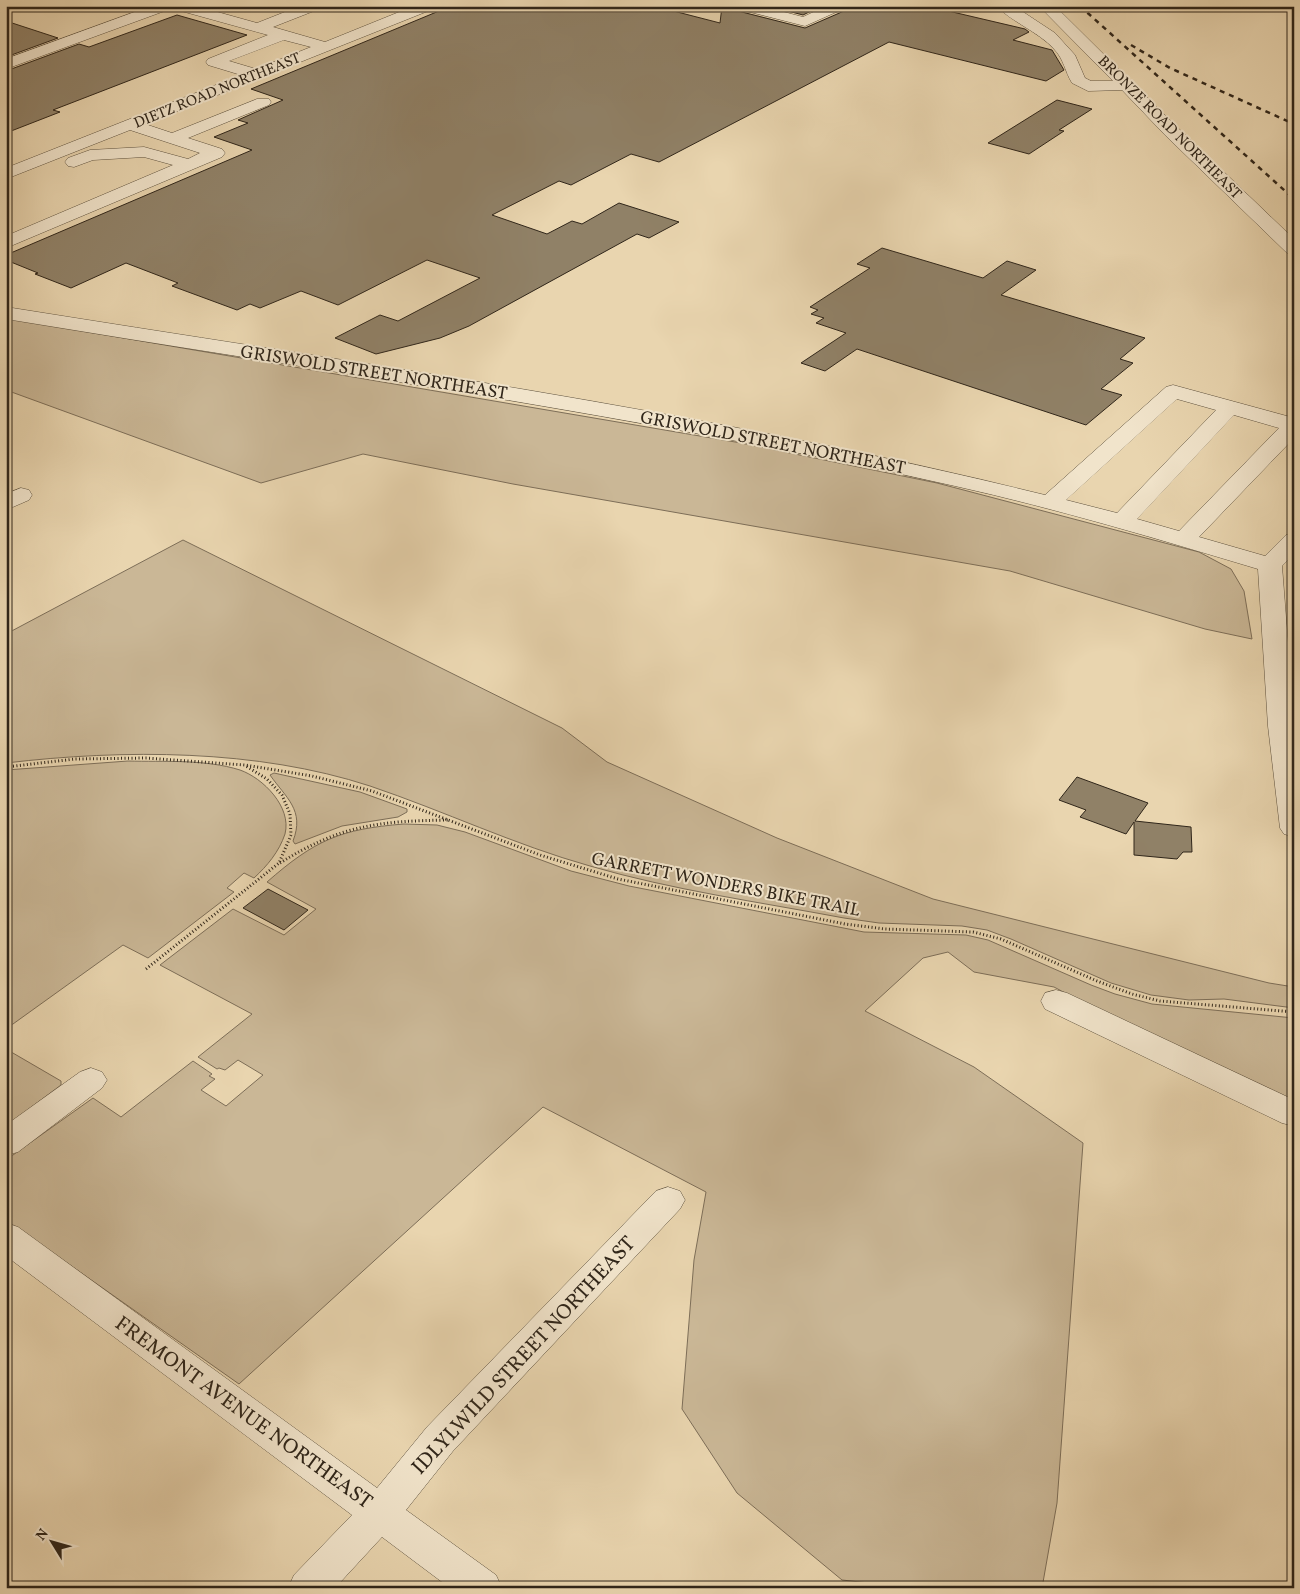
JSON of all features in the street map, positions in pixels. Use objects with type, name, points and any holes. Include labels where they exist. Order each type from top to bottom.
[{"type":"street","points":[[114,6],[142,14]]},
{"type":"street","points":[[6,64],[165,6]]},
{"type":"street","points":[[179,6],[327,47]]},
{"type":"street","points":[[257,28],[314,6]]},
{"type":"street","name":"DIETZ ROAD NORTHEAST","points":[[6,174],[428,6]]},
{"type":"street","points":[[743,6],[805,22],[838,6]]},
{"type":"street","points":[[1004,6],[1057,41],[1076,67],[1078,80],[1088,86],[1126,85]]},
{"type":"street","name":"BRONZE ROAD NORTHEAST","points":[[1046,6],[1171,131],[1294,249]]},
{"type":"street","points":[[256,74],[214,62],[283,35]]},
{"type":"street","points":[[172,139],[263,102]]},
{"type":"street","points":[[6,243],[216,153],[130,125]]},
{"type":"street","points":[[6,189],[90,155],[144,152],[189,164]]},
{"type":"street","name":"GRISWOLD STREET NORTHEAST","points":[[6,313],[424,380],[750,435],[912,470],[1184,538],[1285,554],[1281,726],[1294,828]]},
{"type":"street","points":[[1050,504],[1173,391],[1294,425],[1184,538]]},
{"type":"street","points":[[1121,522],[1230,407]]},
{"type":"street","points":[[1056,1001],[1294,1114]]},
{"type":"street","points":[[6,1143],[91,1080]]},
{"type":"street","name":"IDLYLWILD STREET NORTHEAST","points":[[308,1588],[380,1513],[440,1439],[668,1200]]},
{"type":"street","name":"FREMONT AVENUE NORTHEAST","points":[[6,1237],[482,1588]]},
{"type":"path","name":"GARRETT WONDERS BIKE TRAIL","points":[[6,767],[75,760],[147,758],[245,765],[312,776],[372,791],[540,855],[618,879],[845,924],[885,929],[973,932],[1001,939],[1097,981],[1132,994],[1160,1001],[1294,1012]]},
{"type":"path","points":[[245,765],[267,779],[282,795],[290,814],[291,835],[279,863]]},
{"type":"path","points":[[146,970],[279,863],[312,842],[346,829],[398,821],[451,820]]},
{"type":"shaded area","points":[[6,318],[741,443],[937,483],[1199,552],[1231,569],[1244,591],[1252,639],[1205,629],[1010,571],[513,484],[363,454],[261,483],[6,390]]},
{"type":"shaded area","points":[[183,540],[562,728],[607,762],[777,838],[933,899],[1269,983],[1294,987],[1294,1008],[1224,999],[1189,1000],[1151,995],[1111,983],[987,930],[962,926],[879,923],[844,918],[652,882],[562,858],[370,786],[327,774],[282,765],[190,755],[143,754],[51,758],[6,763],[6,634]]},
{"type":"shaded area","points":[[128,761],[213,764],[227,766],[249,774],[266,787],[280,804],[286,824],[282,841],[272,858],[254,878],[244,873],[227,888],[234,892],[148,958],[123,945],[6,1029],[6,770]]},
{"type":"shaded area","points":[[274,773],[360,792],[407,809],[407,812],[398,817],[342,826],[295,844],[293,841],[297,821],[295,813],[292,805],[270,775]]},
{"type":"shaded area","points":[[404,824],[437,825],[465,832],[571,871],[629,886],[864,932],[966,935],[988,940],[1091,985],[1152,1004],[1294,1018],[1294,1103],[1137,1031],[1054,987],[974,972],[948,952],[923,958],[865,1011],[974,1067],[1083,1143],[1057,1503],[1042,1588],[914,1588],[842,1580],[737,1493],[682,1409],[694,1260],[706,1192],[543,1107],[239,1384],[6,1220],[6,1160],[93,1098],[121,1117],[193,1061],[212,1074],[209,1076],[215,1079],[201,1090],[226,1106],[263,1075],[238,1060],[225,1070],[217,1069],[198,1057],[252,1014],[160,965],[233,909],[284,935],[316,909],[267,882],[300,856],[329,839],[362,829]]},
{"type":"shaded area","points":[[6,1049],[61,1081],[61,1085],[6,1126]]},
{"type":"building","points":[[451,6],[654,6],[720,23],[722,6],[734,6],[738,11],[805,28],[844,11],[847,6],[927,6],[1025,29],[1029,32],[1013,40],[1052,50],[1064,70],[1046,81],[889,42],[659,162],[631,154],[571,185],[559,181],[492,215],[547,234],[572,221],[582,224],[619,203],[679,222],[649,238],[637,234],[469,326],[440,338],[376,354],[335,338],[380,315],[398,321],[480,278],[427,260],[338,305],[301,291],[260,308],[250,304],[237,310],[172,286],[178,283],[126,263],[71,288],[6,260],[6,255],[252,150],[214,137],[248,123],[238,120],[283,100],[251,89]]},
{"type":"building","points":[[769,6],[821,6],[803,15]]},
{"type":"building","points":[[177,15],[247,35],[53,110],[60,112],[6,133],[6,71],[79,44],[89,47]]},
{"type":"building","points":[[6,21],[58,38],[6,57]]},
{"type":"building","points":[[1057,100],[1092,109],[1059,130],[1064,131],[1029,154],[988,143]]},
{"type":"building","points":[[882,248],[983,278],[1007,261],[1036,270],[1001,295],[1145,338],[1120,359],[1133,363],[1101,389],[1122,395],[1086,425],[857,349],[825,371],[801,363],[846,333],[816,323],[824,318],[811,314],[818,310],[810,307],[870,268],[857,264]]},
{"type":"building","points":[[1077,777],[1148,803],[1135,821],[1191,827],[1192,852],[1183,852],[1177,859],[1134,855],[1134,822],[1126,834],[1080,817],[1086,810],[1059,800]]},
{"type":"building","points":[[268,889],[308,910],[284,930],[243,908]]},
{"type":"railway","points":[[1080,6],[1294,199]]},
{"type":"railway","points":[[1131,45],[1170,68],[1294,124]]}]
